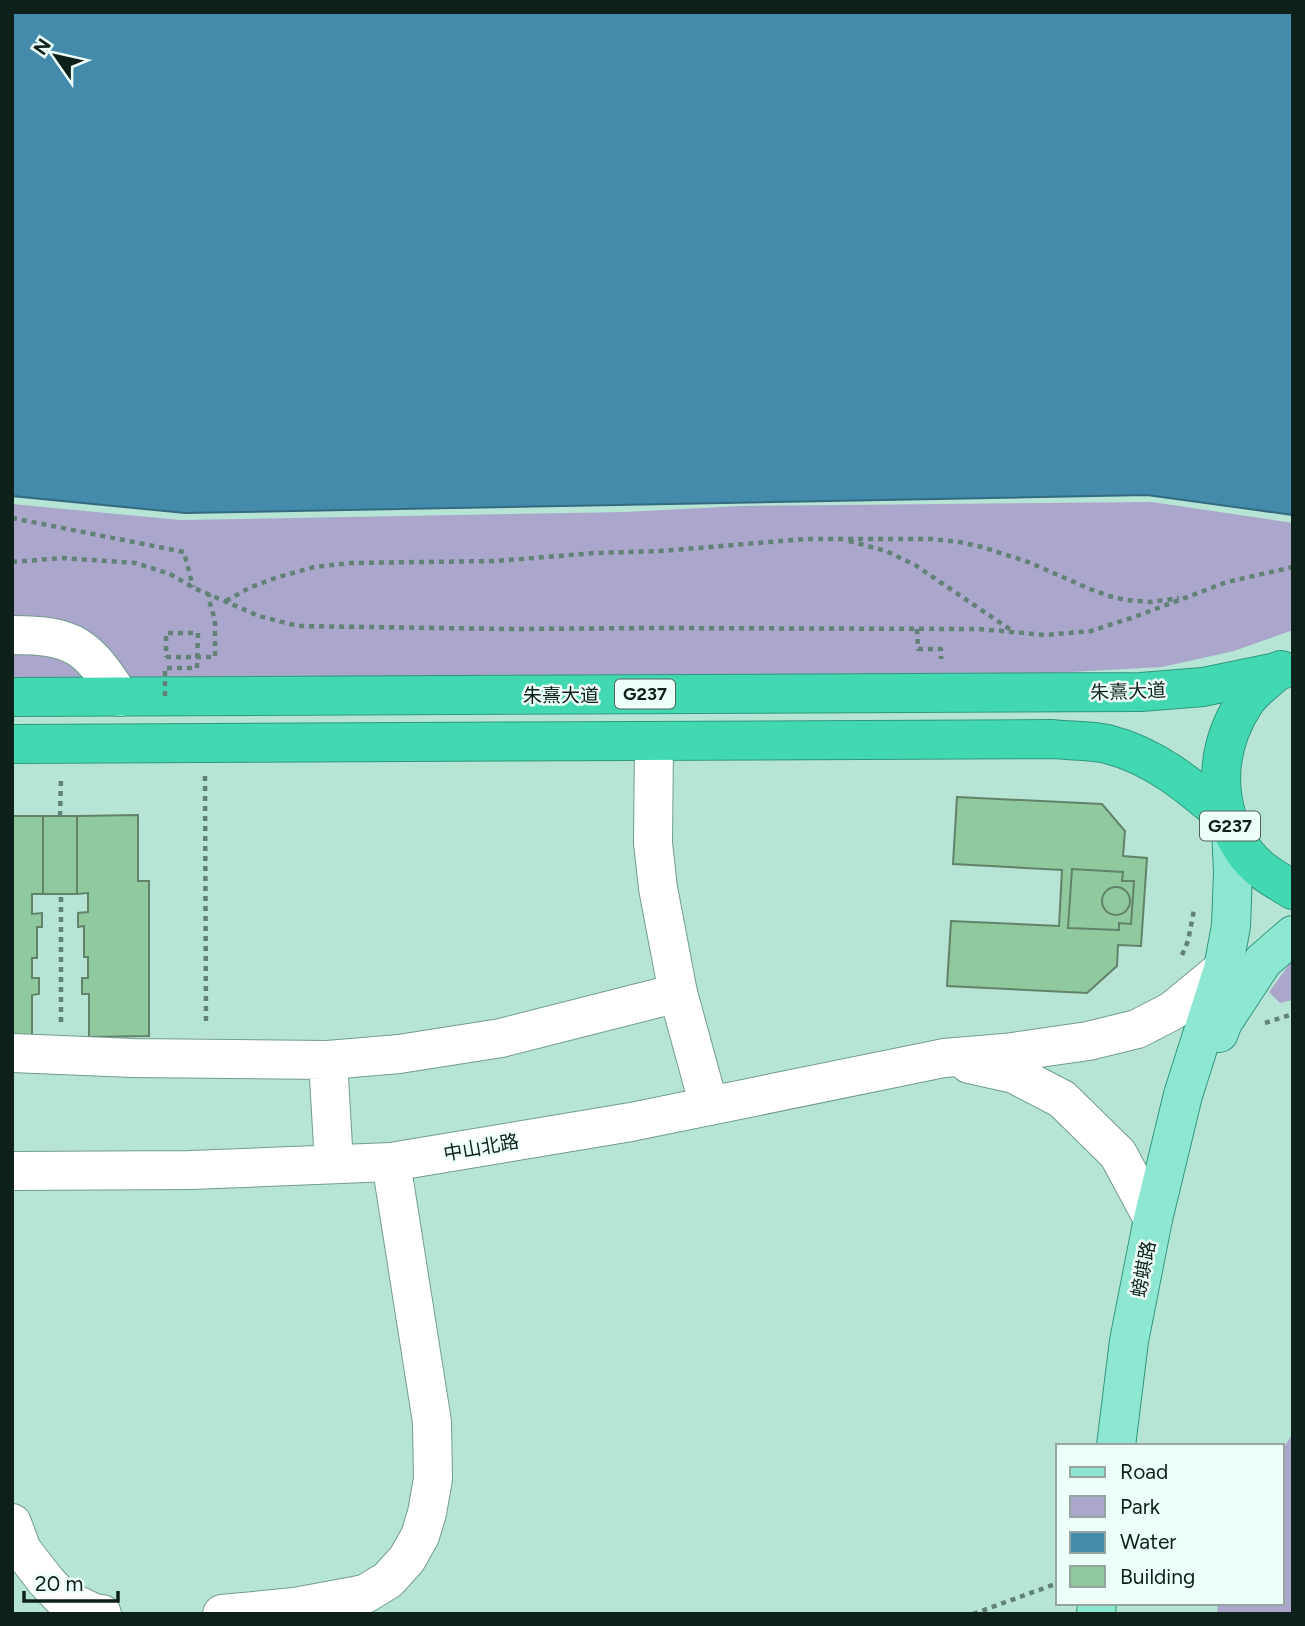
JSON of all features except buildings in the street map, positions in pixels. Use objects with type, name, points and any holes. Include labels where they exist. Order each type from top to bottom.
[{"type":"highway","name":"朱熹大道","points":[[12,697],[1141,692],[1203,687],[1284,668]]},
{"type":"highway","name":"G237","points":[[1229,823],[1220,777],[1227,736],[1246,700],[1284,668]]},
{"type":"highway","name":"G237","points":[[12,744],[1053,739],[1105,744],[1144,757],[1185,782],[1229,823],[1247,855],[1269,876],[1293,890]]},
{"type":"main road","points":[[1130,1444],[1139,1373],[1189,1097],[1223,969],[1231,926],[1233,872],[1229,823]]},
{"type":"main road","points":[[1189,1097],[1223,1022],[1263,961],[1293,935]]},
{"type":"main road","name":"螃蜞路","points":[[1116,1444],[1129,1341],[1153,1219],[1189,1097]]},
{"type":"street","points":[[12,635],[42,635],[69,642],[87,653],[120,696]]},
{"type":"street","points":[[654,741],[653,843],[658,888],[678,993],[709,1106]]},
{"type":"street","name":"中山北路","points":[[12,1171],[191,1170],[391,1162],[631,1122],[944,1058],[1005,1053],[1088,1041],[1137,1028],[1172,1012],[1223,969]]},
{"type":"street","points":[[12,1053],[328,1060],[399,1054],[501,1038],[678,993]]},
{"type":"street","points":[[944,1058],[1014,1074],[1062,1099],[1118,1154],[1153,1219]]},
{"type":"street","points":[[328,1060],[334,1164]]},
{"type":"street","points":[[222,1614],[295,1607],[365,1594],[388,1580],[407,1559],[420,1535],[433,1479],[432,1422],[391,1162]]},
{"type":"street","points":[[12,1524],[22,1550],[61,1597],[102,1614]]},
{"type":"path","points":[[12,518],[184,552],[194,587]]},
{"type":"path","points":[[844,539],[886,551],[915,565],[1015,633]]},
{"type":"path","points":[[225,602],[275,578],[314,567],[350,563],[496,561],[844,539],[932,539],[959,542],[1028,562],[1109,596],[1151,602],[1187,597]]},
{"type":"path","points":[[12,562],[62,558],[136,562],[259,616],[298,626],[979,629],[1045,635],[1091,631],[1227,582],[1293,567]]},
{"type":"path","points":[[165,696],[165,668],[197,668],[198,633],[166,633],[166,657],[215,657],[215,620],[209,594]]},
{"type":"path","points":[[918,629],[918,649]]},
{"type":"path","points":[[205,743],[206,1059]]},
{"type":"path","points":[[61,894],[61,1055]]},
{"type":"path","points":[[1178,965],[1188,941],[1195,899]]},
{"type":"path","points":[[973,1614],[1056,1584]]},
{"type":"green space","points":[[1152,502],[1293,523],[1293,630],[1234,651],[1162,667],[946,679],[12,680],[12,504],[180,520],[625,512],[741,506]]},
{"type":"green space","points":[[1293,959],[1293,1000],[1280,1003],[1269,992]]},
{"type":"green space","points":[[1293,1433],[1293,1614],[1217,1614],[1218,1605],[1284,1605],[1284,1448]]},
{"type":"water","points":[[12,12],[1293,12],[1293,515],[1147,495],[185,513],[12,496]]}]
